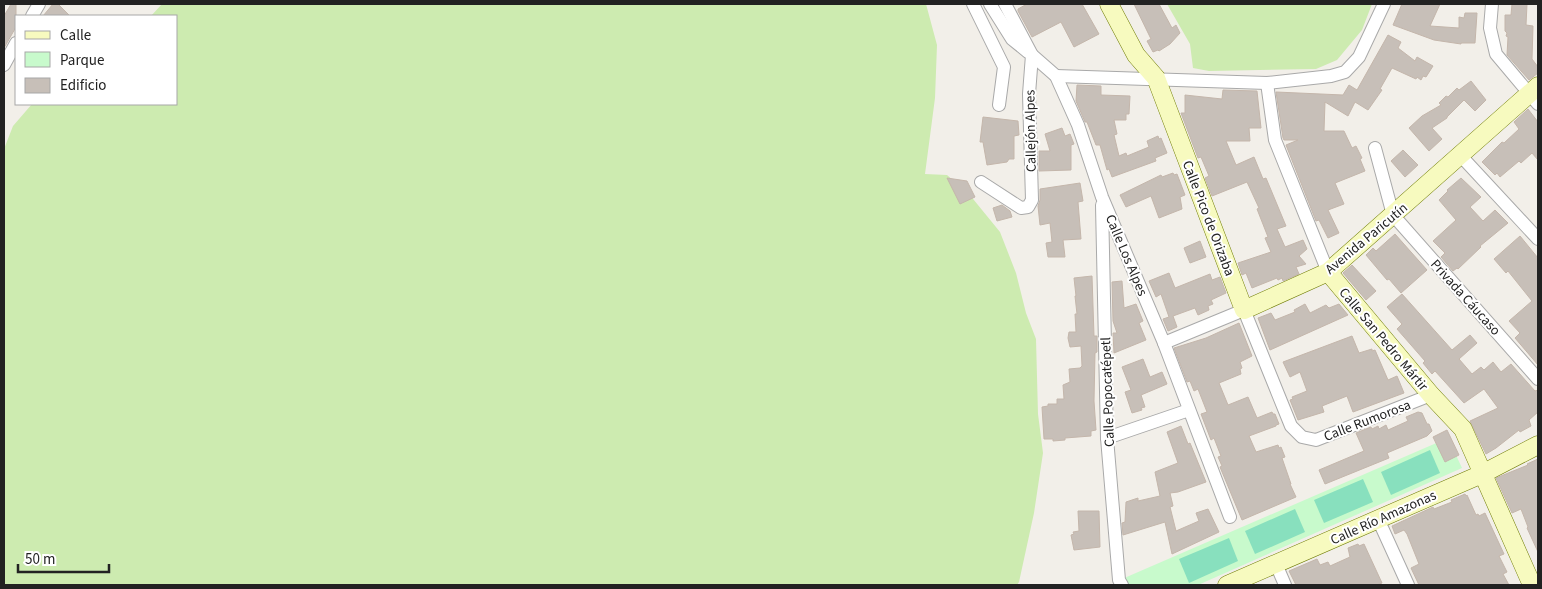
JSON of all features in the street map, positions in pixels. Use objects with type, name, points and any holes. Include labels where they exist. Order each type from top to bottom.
[{"type":"street","points":[[33,15],[40,4]]},
{"type":"street","points":[[973,4],[1004,67],[999,106]]},
{"type":"street","points":[[990,4],[1012,39],[1032,55]]},
{"type":"street","name":"Calle Los Alpes","points":[[1005,4],[1032,55],[1056,76],[1078,125],[1102,197],[1164,342],[1230,517]]},
{"type":"street","name":"Calle Pico de Orizaba","points":[[1109,4],[1136,56],[1156,78],[1244,310],[1291,426],[1302,436]]},
{"type":"street","points":[[1056,76],[1267,83],[1331,76],[1345,72],[1359,57],[1384,4]]},
{"type":"street","points":[[1492,4],[1490,28],[1496,54],[1535,95]]},
{"type":"street","points":[[4,65],[15,45]]},
{"type":"street","name":"Callejón Alpes","points":[[981,182],[1020,208],[1028,207],[1032,200],[1029,94],[1032,55]]},
{"type":"street","name":"Calle San Pedro Mártir","points":[[1267,83],[1275,140],[1328,272],[1431,395],[1463,429],[1532,585]]},
{"type":"street","name":"Avenida Paricutín","points":[[1164,342],[1244,310],[1328,272],[1461,156],[1535,95]]},
{"type":"street","points":[[1375,148],[1393,215]]},
{"type":"street","points":[[1461,156],[1538,239]]},
{"type":"street","name":"Calle Popocatépetl","points":[[1102,197],[1107,438],[1119,580],[1122,585]]},
{"type":"street","name":"Privada Cáucaso","points":[[1393,215],[1538,379]]},
{"type":"street","name":"Calle Rumorosa","points":[[1302,436],[1316,440],[1431,395]]},
{"type":"street","points":[[1107,438],[1189,410]]},
{"type":"street","name":"Calle Río Amazonas","points":[[1227,585],[1482,474],[1538,445]]},
{"type":"street","points":[[1378,519],[1408,585]]},
{"type":"street","points":[[1276,564],[1286,585]]},
{"type":"green space","points":[[162,4],[926,4],[937,45],[935,98],[925,174],[947,175],[969,194],[1000,232],[1016,273],[1026,313],[1036,339],[1038,414],[1043,453],[1034,513],[1019,582],[1017,585],[4,585],[4,149],[13,126],[31,105],[178,105],[178,15],[152,15]]},
{"type":"green space","points":[[1167,4],[1372,4],[1362,30],[1337,60],[1316,69],[1209,71],[1193,68],[1190,44]]},
{"type":"green space","points":[[1448,438],[1462,468],[1198,585],[1127,585],[1122,579]]},
{"type":"green space","points":[[1430,450],[1440,473],[1391,495],[1381,472]]},
{"type":"green space","points":[[1363,479],[1373,502],[1324,523],[1314,500]]},
{"type":"green space","points":[[1295,509],[1305,532],[1255,554],[1245,531]]},
{"type":"green space","points":[[1229,538],[1238,561],[1189,583],[1179,559]]},
{"type":"building","points":[[11,4],[16,4],[15,29],[4,48],[4,16]]},
{"type":"building","points":[[53,4],[58,4],[69,15],[44,15]]},
{"type":"building","points":[[1027,4],[1082,4],[1099,34],[1074,47],[1061,22],[1032,37],[1018,11],[1018,9]]},
{"type":"building","points":[[1134,4],[1159,4],[1172,28],[1176,25],[1180,33],[1170,44],[1159,51],[1153,52],[1147,41],[1151,39]]},
{"type":"building","points":[[1402,4],[1440,4],[1430,26],[1459,28],[1459,17],[1464,18],[1465,13],[1477,13],[1475,43],[1461,44],[1434,40],[1393,25]]},
{"type":"building","points":[[1512,4],[1527,4],[1526,25],[1533,26],[1532,59],[1538,67],[1538,73],[1529,80],[1507,55],[1508,37],[1505,31],[1505,15],[1511,15]]},
{"type":"building","points":[[1388,35],[1401,42],[1398,48],[1415,61],[1417,57],[1433,66],[1426,77],[1423,76],[1421,80],[1392,68],[1380,89],[1382,90],[1368,110],[1355,102],[1348,116],[1325,102],[1324,131],[1344,131],[1352,148],[1356,146],[1362,158],[1360,159],[1365,171],[1335,183],[1344,204],[1328,210],[1339,233],[1328,238],[1319,220],[1316,221],[1286,145],[1298,140],[1284,140],[1283,138],[1276,92],[1343,95],[1349,85],[1357,90]]},
{"type":"building","points":[[1471,81],[1486,100],[1475,111],[1464,100],[1447,118],[1432,128],[1442,139],[1429,151],[1409,128],[1422,116],[1441,105],[1439,103],[1446,96],[1448,97],[1457,88],[1459,90]]},
{"type":"building","points":[[1077,85],[1101,86],[1101,95],[1130,96],[1129,114],[1126,114],[1126,120],[1114,120],[1117,134],[1114,135],[1119,156],[1126,153],[1127,156],[1149,147],[1147,141],[1158,136],[1159,139],[1161,138],[1167,153],[1155,158],[1156,161],[1112,177],[1109,169],[1107,170],[1100,145],[1096,145],[1076,101]]},
{"type":"building","points":[[1223,90],[1257,91],[1261,128],[1249,128],[1250,141],[1226,141],[1236,165],[1254,157],[1263,179],[1266,178],[1286,226],[1277,229],[1285,247],[1303,240],[1307,249],[1299,256],[1306,264],[1296,267],[1299,274],[1283,281],[1282,278],[1278,280],[1277,278],[1252,288],[1246,273],[1242,275],[1238,263],[1271,252],[1265,238],[1268,237],[1257,209],[1259,208],[1247,182],[1212,196],[1205,178],[1209,176],[1201,157],[1198,158],[1181,113],[1185,113],[1185,95],[1222,99]]},
{"type":"building","points":[[1528,109],[1538,122],[1538,160],[1532,153],[1500,177],[1497,173],[1495,175],[1482,162],[1502,142],[1504,143],[1519,129],[1514,122]]},
{"type":"building","points":[[983,117],[1018,121],[1019,135],[1014,136],[1014,159],[987,165],[983,142],[980,142]]},
{"type":"building","points":[[1062,128],[1065,136],[1070,134],[1074,144],[1071,145],[1071,170],[1039,171],[1039,151],[1050,151],[1045,134]]},
{"type":"building","points":[[1403,150],[1418,165],[1405,177],[1391,161]]},
{"type":"building","points":[[1173,173],[1174,175],[1177,174],[1185,195],[1180,197],[1182,209],[1159,218],[1151,196],[1126,207],[1120,195],[1161,175],[1162,177]]},
{"type":"building","points":[[947,178],[967,181],[975,197],[960,204]]},
{"type":"building","points":[[1461,178],[1481,197],[1470,207],[1483,221],[1495,210],[1508,223],[1480,246],[1458,269],[1453,271],[1441,257],[1445,253],[1433,241],[1456,220],[1439,200]]},
{"type":"building","points":[[1080,183],[1083,201],[1078,202],[1081,239],[1063,240],[1065,257],[1048,257],[1046,243],[1052,242],[1050,223],[1040,225],[1038,206],[1040,189]]},
{"type":"building","points":[[1002,205],[1010,211],[1012,217],[997,221],[993,208]]},
{"type":"building","points":[[1395,234],[1427,270],[1401,293],[1366,255],[1373,248],[1376,251]]},
{"type":"building","points":[[1520,236],[1538,258],[1538,365],[1515,338],[1520,333],[1509,321],[1532,301],[1508,271],[1506,273],[1494,259]]},
{"type":"building","points":[[1200,241],[1206,257],[1190,263],[1184,248]]},
{"type":"building","points":[[1352,265],[1376,291],[1366,300],[1343,273]]},
{"type":"building","points":[[1169,273],[1175,288],[1210,274],[1212,280],[1220,277],[1226,293],[1211,300],[1213,304],[1208,306],[1209,310],[1198,315],[1195,308],[1173,316],[1177,327],[1168,331],[1163,319],[1169,317],[1161,294],[1156,297],[1149,281]]},
{"type":"building","points":[[1092,276],[1094,336],[1097,336],[1094,401],[1096,430],[1091,431],[1091,436],[1053,441],[1053,439],[1044,439],[1042,407],[1048,406],[1048,404],[1057,404],[1057,399],[1064,399],[1063,385],[1070,382],[1069,369],[1082,366],[1081,346],[1070,347],[1068,338],[1069,332],[1076,332],[1075,314],[1077,314],[1074,278]]},
{"type":"building","points":[[1122,281],[1124,308],[1136,304],[1143,321],[1139,323],[1146,340],[1114,353],[1113,333],[1117,333],[1113,321],[1112,282]]},
{"type":"building","points":[[1402,294],[1452,350],[1470,335],[1477,343],[1459,359],[1472,374],[1481,367],[1484,370],[1493,362],[1501,372],[1511,364],[1535,391],[1538,390],[1538,412],[1529,420],[1531,426],[1520,432],[1519,430],[1486,454],[1470,421],[1498,408],[1484,389],[1464,403],[1435,371],[1432,374],[1423,363],[1425,361],[1397,329],[1402,324],[1387,307]]},
{"type":"building","points":[[1305,304],[1310,313],[1326,305],[1329,308],[1339,304],[1348,315],[1270,350],[1258,318],[1271,313],[1275,320],[1295,312],[1294,310]]},
{"type":"building","points":[[1239,323],[1252,356],[1240,362],[1241,374],[1219,383],[1228,405],[1248,397],[1257,418],[1272,412],[1275,414],[1279,424],[1249,436],[1256,452],[1278,445],[1279,448],[1281,447],[1285,457],[1282,458],[1296,497],[1242,520],[1220,467],[1222,466],[1218,457],[1221,456],[1214,438],[1211,440],[1201,414],[1207,412],[1198,389],[1194,391],[1190,381],[1187,382],[1174,348],[1206,338]]},
{"type":"building","points":[[1352,336],[1359,353],[1372,349],[1372,351],[1375,350],[1388,380],[1397,376],[1404,393],[1353,412],[1347,396],[1322,406],[1324,412],[1298,420],[1290,400],[1293,399],[1292,397],[1307,391],[1300,372],[1290,377],[1283,362]]},
{"type":"building","points":[[1143,359],[1150,377],[1162,372],[1167,384],[1141,395],[1145,407],[1132,413],[1125,392],[1131,390],[1122,367]]},
{"type":"building","points":[[1418,412],[1422,413],[1432,431],[1427,436],[1387,453],[1389,458],[1325,484],[1319,470],[1364,451],[1356,433],[1371,427],[1372,429],[1378,426],[1379,429],[1386,425],[1388,430],[1408,421],[1406,417]]},
{"type":"building","points":[[1181,426],[1206,482],[1170,493],[1173,506],[1170,507],[1176,531],[1199,521],[1196,513],[1208,509],[1219,532],[1172,554],[1165,522],[1123,535],[1122,523],[1125,522],[1126,502],[1138,498],[1138,501],[1160,496],[1155,472],[1178,463],[1167,432]]},
{"type":"building","points":[[1447,430],[1459,455],[1445,462],[1433,437]]},
{"type":"building","points":[[1538,459],[1538,552],[1521,509],[1512,513],[1496,478]]},
{"type":"building","points":[[1465,494],[1476,515],[1478,514],[1479,516],[1485,513],[1504,554],[1499,556],[1507,572],[1503,574],[1509,585],[1419,585],[1411,568],[1419,564],[1407,534],[1404,530],[1395,534],[1392,526],[1433,507],[1434,509],[1452,502],[1451,500]]},
{"type":"building","points":[[1078,511],[1099,511],[1100,547],[1074,550],[1071,535],[1074,534],[1073,532],[1079,531]]},
{"type":"building","points":[[1358,544],[1359,546],[1364,544],[1382,583],[1377,585],[1296,585],[1289,571],[1317,559],[1320,565],[1328,562],[1330,566],[1350,557],[1348,548]]}]
